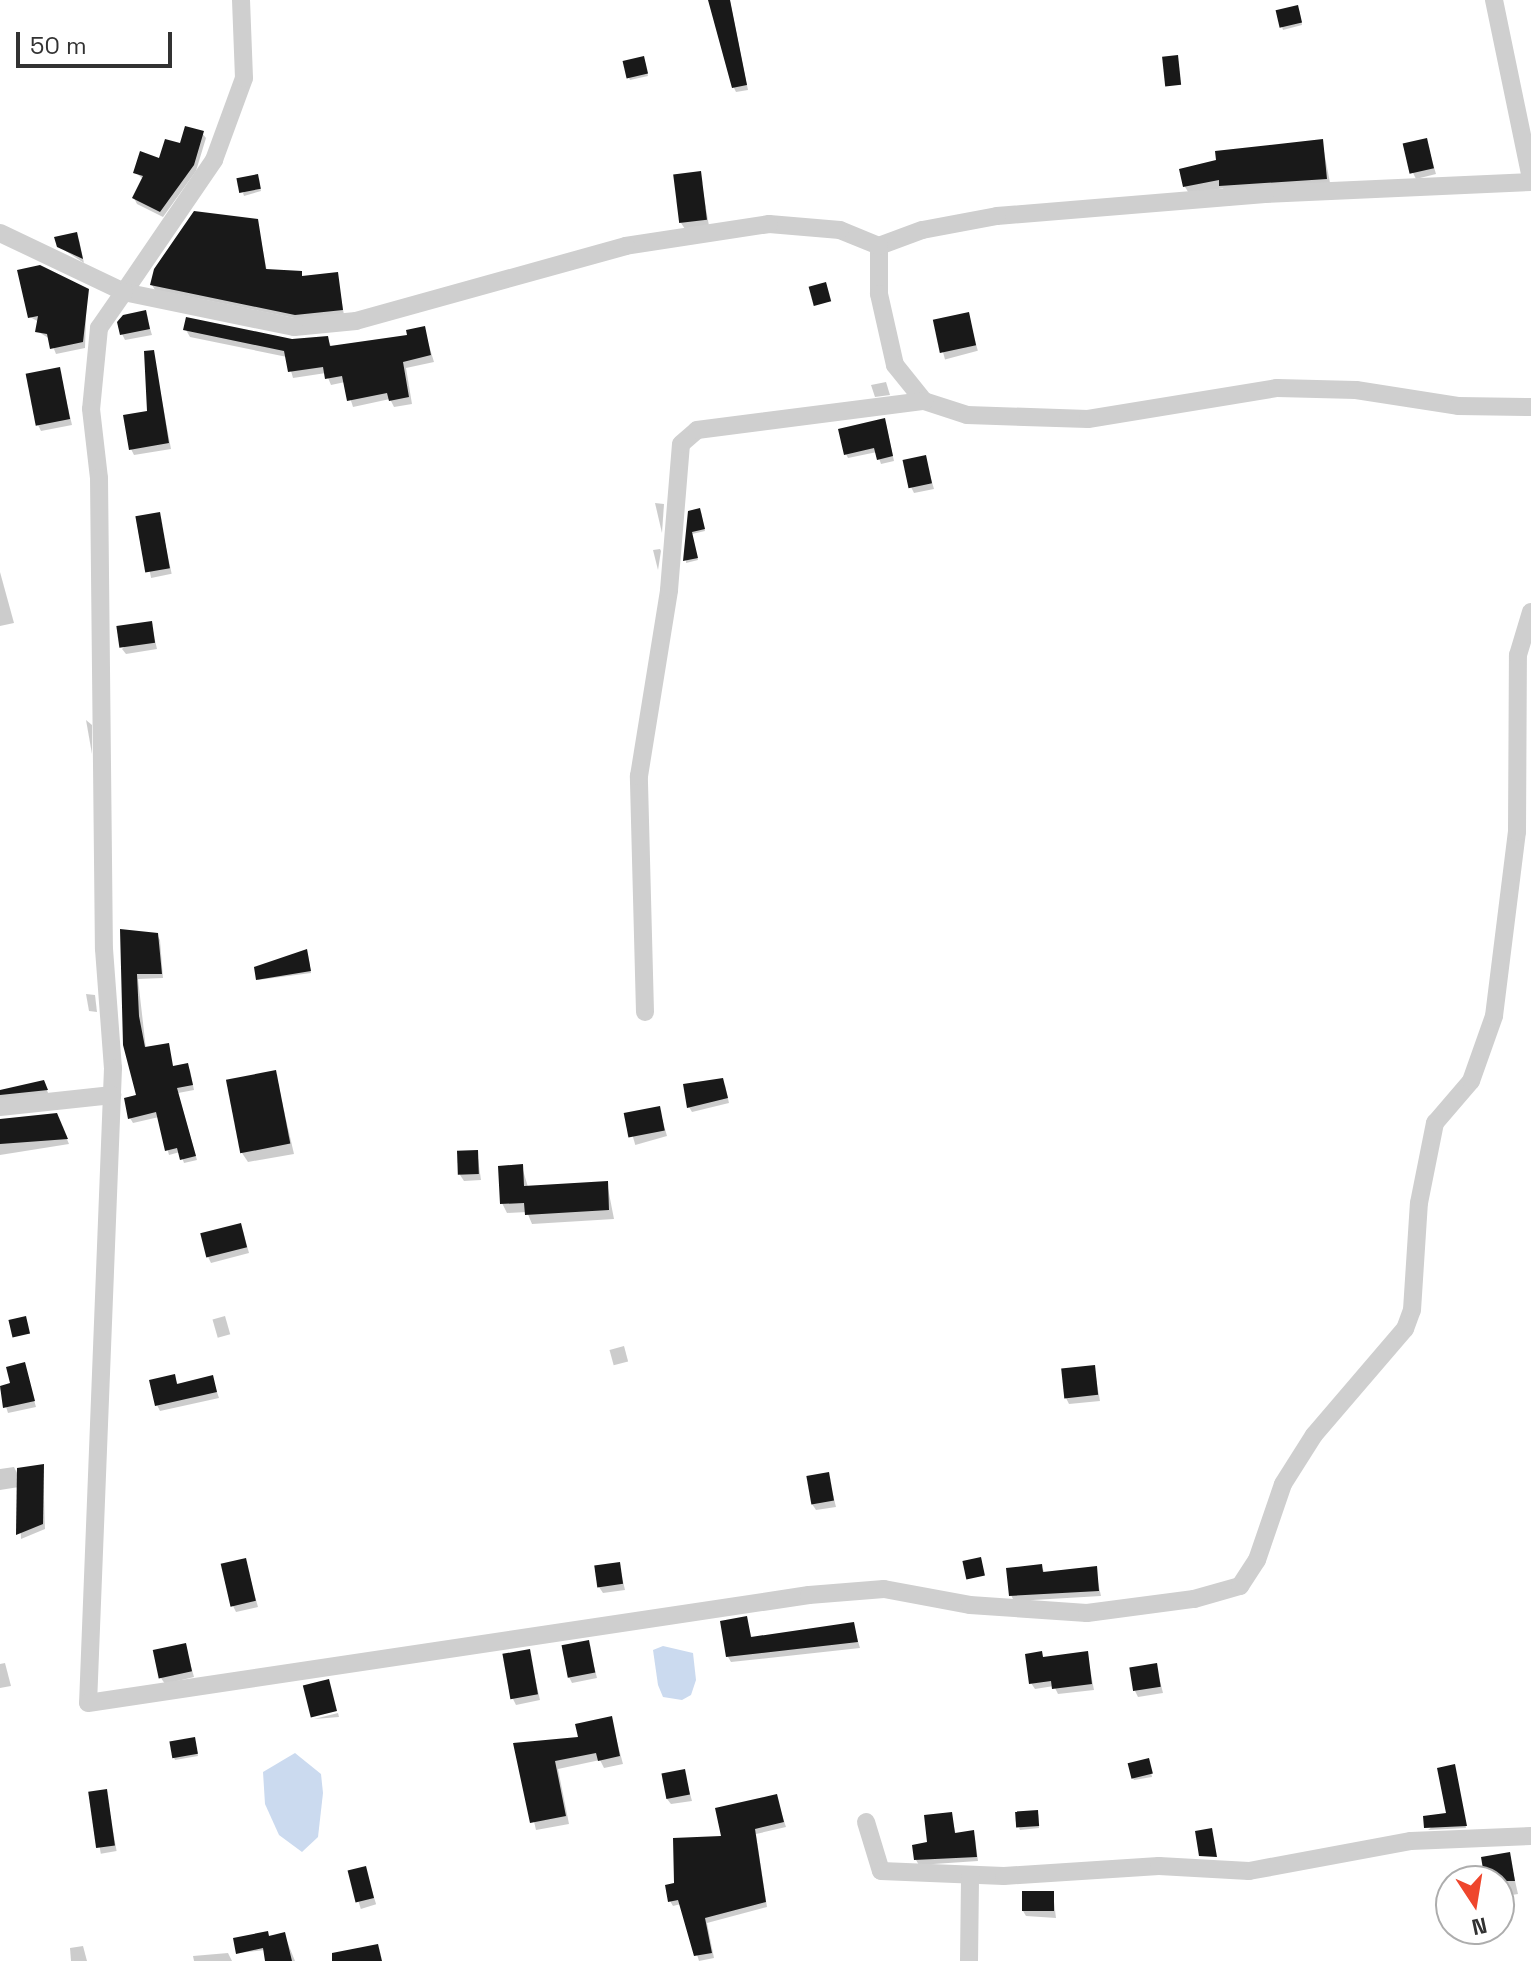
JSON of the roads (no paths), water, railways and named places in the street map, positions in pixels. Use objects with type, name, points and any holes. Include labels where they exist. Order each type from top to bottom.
[{"type":"street","points":[[241,0],[244,78],[214,160],[99,328],[91,409],[99,478],[104,949],[112,1095],[88,1703],[809,1595],[884,1589],[970,1605],[1087,1613],[1194,1599],[1240,1586],[1257,1560],[1283,1484],[1314,1435],[1405,1329],[1412,1310],[1419,1203],[1435,1123],[1471,1081],[1494,1016],[1517,832],[1518,655],[1531,612]]},
{"type":"street","points":[[0,233],[124,292],[294,327],[356,321],[626,246],[769,224],[840,230],[879,246],[922,230],[997,216],[1265,194],[1531,181],[1494,0]]},
{"type":"street","points":[[879,246],[879,294],[895,365],[924,401]]},
{"type":"street","points":[[645,1012],[639,776],[669,590],[681,444],[697,430],[924,401],[967,415],[1088,419],[1277,388],[1356,390],[1458,406],[1531,407]]},
{"type":"street","points":[[0,1107],[112,1095]]},
{"type":"street","points":[[866,1822],[881,1871],[970,1875],[1159,1866],[1249,1871],[1411,1841],[1531,1836]]},
{"type":"street","points":[[969,1961],[970,1875]]},
{"type":"water","points":[[663,1646],[693,1653],[696,1680],[691,1695],[682,1700],[663,1697],[658,1685],[653,1650]]},
{"type":"water","points":[[295,1753],[321,1774],[323,1793],[318,1837],[302,1852],[279,1835],[265,1804],[263,1772]]}]
